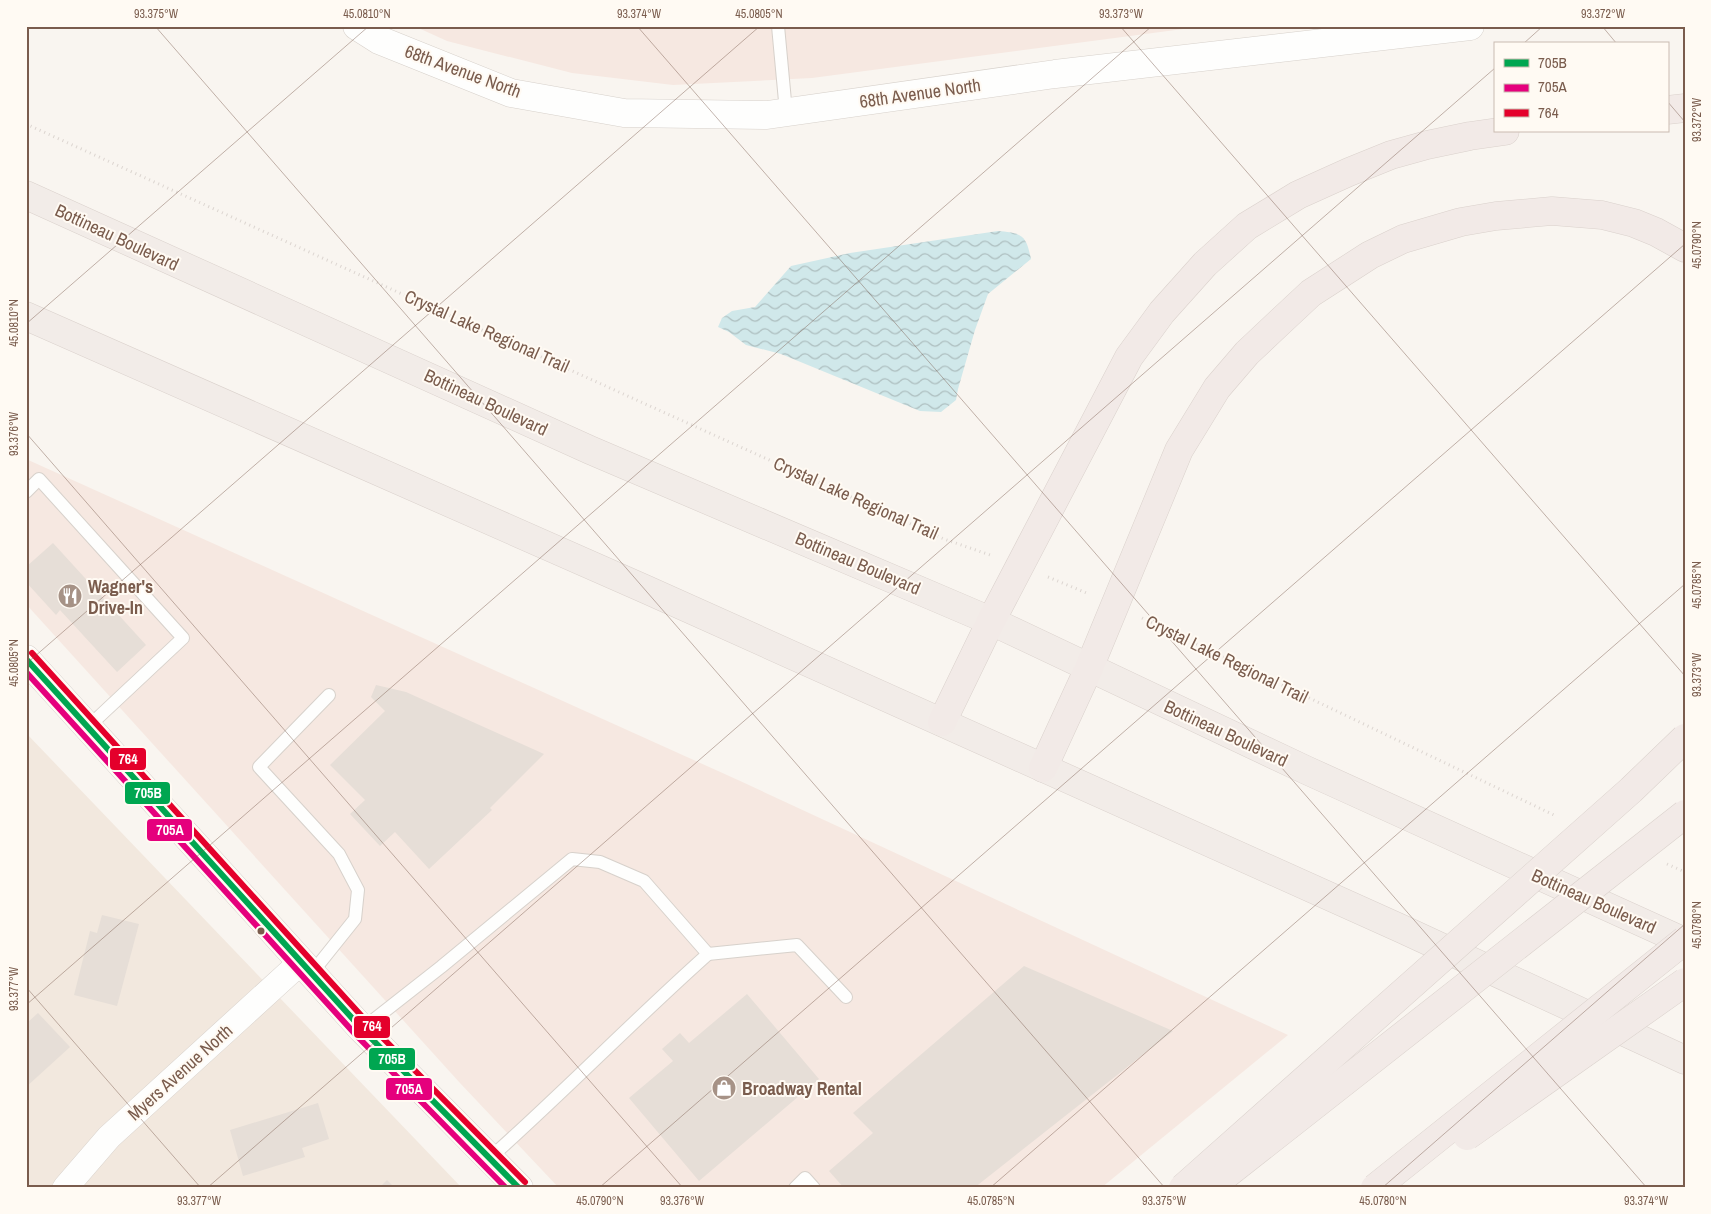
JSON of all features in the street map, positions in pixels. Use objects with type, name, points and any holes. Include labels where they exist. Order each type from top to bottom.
[{"type":"highway","points":[[1668,110],[1685,108]]},
{"type":"highway","points":[[942,722],[991,621],[1129,357],[1162,312],[1205,264],[1247,226],[1298,195],[1391,155],[1462,138],[1499,132]]},
{"type":"highway","name":"Bottineau Boulevard","points":[[26,196],[590,450],[991,621],[1306,770],[1685,941]]},
{"type":"highway","points":[[1043,768],[1089,668],[1114,604],[1180,450],[1218,388],[1247,353],[1311,293],[1370,255],[1404,239],[1461,222],[1496,216],[1552,211],[1602,215],[1634,223],[1656,232],[1685,248]]},
{"type":"highway","points":[[26,316],[942,722],[1402,929],[1685,1060]]},
{"type":"highway","points":[[1183,1188],[1631,790],[1685,738]]},
{"type":"highway","points":[[1209,1188],[1685,814]]},
{"type":"highway","points":[[1375,1188],[1685,941]]},
{"type":"highway","points":[[1394,1188],[1685,982]]},
{"type":"street","name":"68th Avenue North","points":[[368,33],[511,93],[624,114],[767,115],[1055,74],[1470,26]]},
{"type":"street","points":[[26,659],[362,1029],[519,1188]]},
{"type":"street","name":"Myers Avenue North","points":[[65,1188],[109,1137],[306,968]]},
{"type":"lane","points":[[778,26],[786,112]]},
{"type":"lane","points":[[26,492],[40,479],[183,638],[88,727]]},
{"type":"lane","points":[[306,968],[354,919],[358,890],[339,854],[259,767],[329,695]]},
{"type":"lane","points":[[362,1029],[441,967],[572,859],[600,862],[644,881],[708,954]]},
{"type":"lane","points":[[490,1158],[532,1121],[661,996],[708,954],[797,945],[846,997]]},
{"type":"lane","points":[[795,1188],[806,1178],[814,1188]]},
{"type":"path","name":"Crystal Lake Regional Trail","points":[[26,124],[944,539],[1021,566],[1114,604],[1560,818]]},
{"type":"path","points":[[1658,861],[1685,872]]},
{"type":"shaded area","points":[[414,26],[1206,26],[812,78],[673,85],[572,73],[447,41]]},
{"type":"shaded area","points":[[26,459],[738,780],[1288,1035],[1101,1188],[559,1188],[460,1083],[26,604]]},
{"type":"shaded area","points":[[26,733],[462,1188],[26,1188]]},
{"type":"water","points":[[998,231],[1018,234],[1022,237],[1025,240],[1031,259],[988,294],[975,330],[956,400],[941,412],[920,411],[781,354],[746,345],[729,332],[718,327],[722,318],[732,311],[755,307],[791,266],[850,253]]},
{"type":"building","name":"Wagner's Drive-In","points":[[53,543],[146,645],[117,672],[60,610],[56,615],[26,582],[26,567]]},
{"type":"building","points":[[376,685],[406,692],[544,754],[490,808],[492,810],[429,869],[395,832],[380,846],[350,814],[365,800],[330,765],[385,711],[371,697]]},
{"type":"building","points":[[102,915],[139,924],[117,1006],[74,995],[90,931],[97,933]]},
{"type":"building","points":[[1024,966],[1173,1031],[974,1188],[844,1188],[829,1171],[873,1133],[853,1113]]},
{"type":"building","name":"Broadway Rental","points":[[747,994],[819,1079],[699,1181],[629,1098],[673,1061],[662,1049],[680,1033],[689,1043]]},
{"type":"building","points":[[38,1013],[70,1047],[26,1087],[26,1024]]},
{"type":"building","points":[[318,1103],[329,1139],[302,1148],[305,1157],[243,1176],[230,1130]]},
{"type":"building","points":[[387,1180],[395,1188],[379,1188]]},
{"type":"transit line","name":"764","points":[[32,653],[368,1023],[525,1182]]},
{"type":"transit line","name":"705B","points":[[26,659],[362,1029],[519,1188]]},
{"type":"transit line","name":"705A","points":[[26,672],[356,1035],[506,1188]]},
{"type":"place","name":"Wagner's Drive-In","points":[[70,596]]},
{"type":"place","name":"Broadway Rental","points":[[724,1088]]}]
